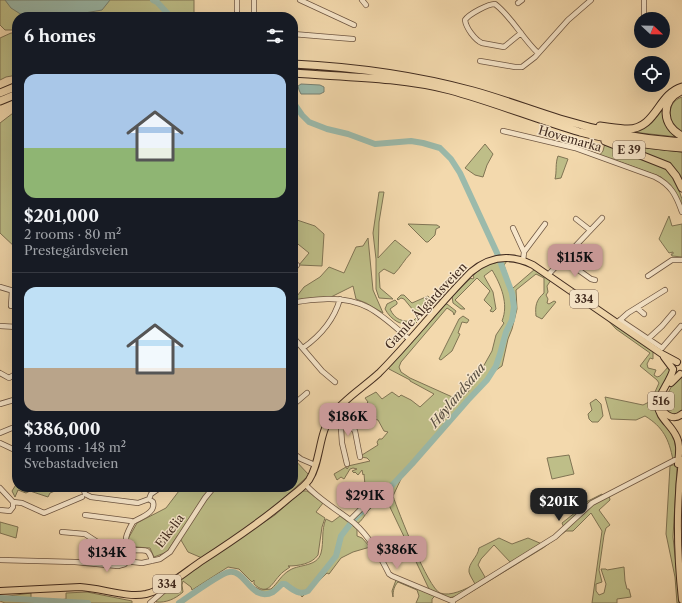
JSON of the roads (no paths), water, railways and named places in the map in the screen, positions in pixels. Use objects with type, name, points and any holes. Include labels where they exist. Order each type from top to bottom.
[{"type":"highway","name":"E 39","points":[[298,64],[353,68],[404,78],[450,90],[625,142],[671,144],[682,142]]},
{"type":"highway","name":"E 39","points":[[298,73],[404,78]]},
{"type":"highway","name":"E 39","points":[[568,125],[629,129],[634,128],[647,122],[655,114],[670,93],[682,87]]},
{"type":"highway","points":[[0,93],[12,88]]},
{"type":"highway","points":[[682,91],[677,93],[669,103],[666,118],[672,129],[682,136]]},
{"type":"highway","points":[[674,97],[682,94]]},
{"type":"highway","points":[[0,101],[12,96]]},
{"type":"highway","name":"E 39","points":[[568,125],[581,134],[662,163],[672,170],[680,185]]},
{"type":"highway","name":"E 39","points":[[671,144],[682,148]]},
{"type":"highway","points":[[680,185],[682,193]]},
{"type":"main road","name":"Gamle Ålgårdsveien","points":[[298,490],[311,476],[326,426],[330,418],[378,373],[471,272],[483,264],[498,258],[515,258],[523,260],[538,268],[619,321],[662,354],[679,362]]},
{"type":"main road","name":"Gamle Ålgårdsveien","points":[[662,354],[673,370]]},
{"type":"main road","name":"334","points":[[679,362],[673,365],[673,370],[675,373],[681,373]]},
{"type":"main road","name":"516","points":[[673,370],[670,380],[659,398],[658,407],[661,414],[678,438],[679,453],[677,475],[681,481]]},
{"type":"main road","name":"516","points":[[681,373],[670,384],[663,397],[661,407],[662,411],[668,416],[676,417],[682,414]]},
{"type":"main road","name":"516","points":[[679,460],[681,481],[677,536],[682,600]]},
{"type":"main road","name":"Gamle Ålgårdsveien","points":[[0,591],[80,587],[134,595],[153,592],[258,523],[296,492]]},
{"type":"street","points":[[237,0],[237,11]]},
{"type":"street","points":[[254,0],[254,12]]},
{"type":"street","points":[[300,0],[354,25]]},
{"type":"street","points":[[362,0],[366,6]]},
{"type":"street","points":[[480,61],[519,68],[525,66],[568,20],[591,0]]},
{"type":"street","points":[[644,0],[644,12]]},
{"type":"street","points":[[521,33],[504,47],[482,43],[479,42],[470,31],[465,20],[470,15],[490,4],[495,4],[521,33],[538,53]]},
{"type":"street","points":[[298,34],[353,39]]},
{"type":"street","name":"Hovemarka","points":[[503,132],[575,148],[655,177],[664,182],[676,195],[682,212]]},
{"type":"street","points":[[548,275],[602,218]]},
{"type":"street","points":[[576,219],[590,230]]},
{"type":"street","points":[[523,260],[524,252],[545,224]]},
{"type":"street","points":[[513,228],[524,252]]},
{"type":"street","points":[[563,259],[591,279],[595,280]]},
{"type":"street","points":[[648,276],[672,260],[682,260]]},
{"type":"street","points":[[0,287],[12,290]]},
{"type":"street","points":[[665,290],[628,313],[619,321],[662,348],[681,326]]},
{"type":"street","points":[[298,302],[340,299],[352,300],[377,312],[409,339]]},
{"type":"street","points":[[303,348],[323,332],[340,299]]},
{"type":"street","points":[[10,306],[12,301]]},
{"type":"street","points":[[637,308],[644,314]]},
{"type":"street","points":[[648,339],[673,313]]},
{"type":"street","points":[[0,326],[12,327]]},
{"type":"street","points":[[298,342],[322,371],[335,382]]},
{"type":"street","points":[[0,373],[9,378],[12,376]]},
{"type":"street","points":[[298,401],[307,393]]},
{"type":"street","points":[[0,404],[12,400]]},
{"type":"street","points":[[339,411],[355,431],[360,457]]},
{"type":"street","points":[[339,411],[346,464]]},
{"type":"street","points":[[0,433],[12,428]]},
{"type":"street","points":[[0,444],[12,449]]},
{"type":"street","points":[[298,457],[315,465]]},
{"type":"street","points":[[305,484],[315,495],[352,522],[368,539],[379,553],[389,574],[452,602],[555,537],[592,502],[679,460]]},
{"type":"street","points":[[0,488],[13,502],[22,503],[46,513],[82,497]]},
{"type":"street","points":[[84,492],[85,494],[91,497],[138,503],[149,499],[154,492]]},
{"type":"street","name":"Eikelia","points":[[62,532],[85,534],[127,559],[139,563],[160,559],[170,552],[210,492]]},
{"type":"street","points":[[149,499],[153,502],[153,510],[133,522],[126,538],[126,544],[131,550],[146,550],[149,552],[152,561]]},
{"type":"street","points":[[352,522],[369,501]]},
{"type":"street","points":[[0,510],[10,511],[13,507],[13,502]]},
{"type":"street","points":[[85,515],[129,520],[133,522]]},
{"type":"street","points":[[0,560],[75,562],[118,566],[124,564],[127,559]]},
{"type":"street","points":[[150,603],[167,588]]},
{"type":"waterway","name":"Høylandsåna","points":[[153,0],[166,12]]},
{"type":"waterway","name":"Høylandsåna","points":[[179,603],[212,581],[229,572],[235,572],[240,575],[254,590],[259,593],[265,594],[273,592],[282,584],[285,584],[293,590],[302,593],[308,591],[336,556],[341,536],[354,519],[372,502],[381,497],[487,380],[496,366],[506,332],[512,320],[514,307],[512,293],[497,253],[460,173],[451,159],[440,148],[411,141],[375,144],[309,122],[298,109]]},
{"type":"waterway","name":"Høylandsåna","points":[[0,598],[88,603]]}]
